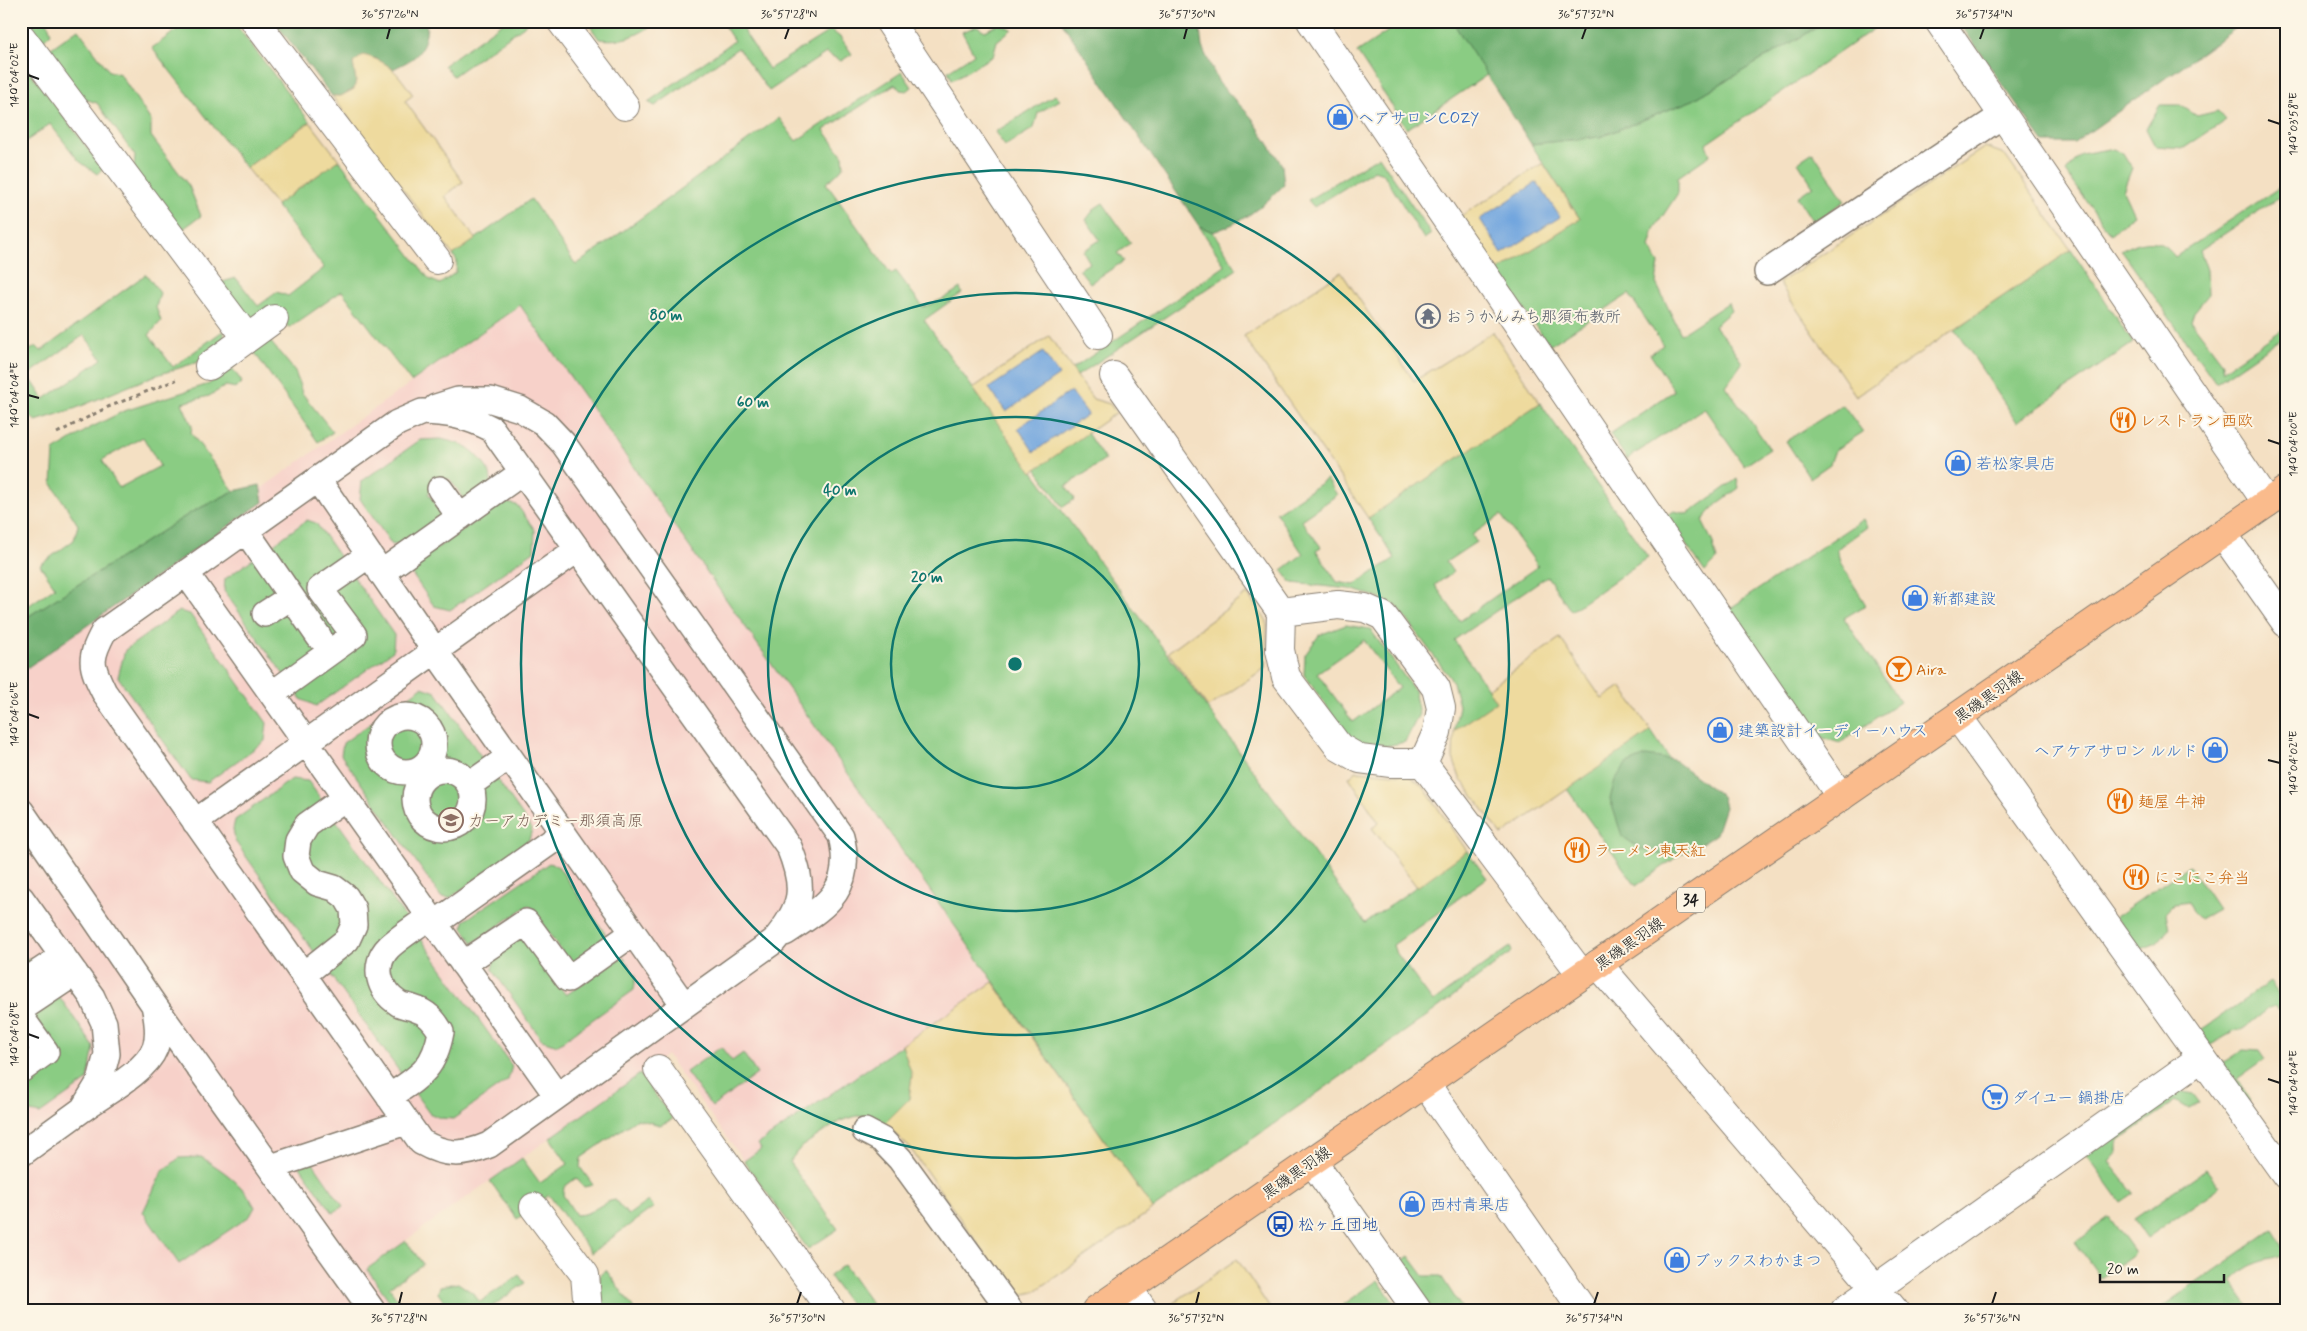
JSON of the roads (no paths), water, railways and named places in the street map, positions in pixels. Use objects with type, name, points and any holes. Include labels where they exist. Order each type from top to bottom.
[{"type":"main road","name":"黒磯黒羽線","points":[[1096,1310],[2276,497]]},
{"type":"street","points":[[255,21],[437,260]]},
{"type":"street","points":[[561,21],[625,106]]},
{"type":"street","points":[[888,21],[1098,335]]},
{"type":"street","points":[[1312,21],[1841,797]]},
{"type":"street","points":[[1939,21],[2003,115],[2276,497]]},
{"type":"street","points":[[21,37],[247,338]]},
{"type":"street","points":[[209,366],[274,319]]},
{"type":"street","points":[[1114,376],[1281,612],[1280,650],[1286,676],[1339,747],[1360,759],[1391,763],[1423,763]]},
{"type":"street","points":[[2223,534],[2286,623]]},
{"type":"street","points":[[1281,612],[1338,606],[1365,608],[1383,616],[1436,688],[1441,708],[1437,732],[1423,763]]},
{"type":"street","points":[[1958,717],[2286,1175]]},
{"type":"street","points":[[1423,763],[1590,970],[1894,1310]]},
{"type":"street","points":[[1845,1310],[2202,1058]]},
{"type":"street","points":[[658,1069],[831,1310]]},
{"type":"street","points":[[1425,1083],[1583,1310]]},
{"type":"street","points":[[1312,1161],[1417,1310]]},
{"type":"street","points":[[534,1207],[585,1275],[588,1310]]},
{"type":"street","points":[[1128,1288],[1143,1310]]},
{"type":"lane","points":[[1767,272],[2003,115]]},
{"type":"lane","points":[[458,400],[491,400],[520,409],[544,423],[563,443],[841,836],[846,857],[842,878],[834,895],[822,908],[489,1145],[472,1152],[456,1153],[436,1150],[421,1142],[104,692],[93,670],[94,650],[104,631],[318,480],[397,422],[458,400]]},
{"type":"lane","points":[[422,412],[448,413],[471,418],[492,429],[789,848],[798,868],[801,895],[792,920],[774,941]]},
{"type":"lane","points":[[272,694],[354,635],[320,589],[375,564],[460,517],[523,472]]},
{"type":"lane","points":[[318,480],[435,651],[684,1005]]},
{"type":"lane","points":[[440,489],[460,517]]},
{"type":"lane","points":[[246,530],[319,637]]},
{"type":"lane","points":[[195,822],[578,549]]},
{"type":"lane","points":[[186,573],[557,1096]]},
{"type":"lane","points":[[266,614],[291,597]]},
{"type":"lane","points":[[373,695],[393,719]]},
{"type":"lane","points":[[393,719],[380,732],[378,750],[382,759],[396,770],[404,772],[425,771],[444,770],[454,772],[463,777],[469,785],[473,802],[466,819],[450,828],[442,828],[433,826],[425,821],[419,813],[416,804],[416,794],[420,785],[425,771],[432,754],[434,746],[430,729],[424,723],[409,716],[393,719]]},
{"type":"lane","points":[[469,785],[509,757]]},
{"type":"lane","points":[[303,975],[347,940],[354,925],[353,909],[346,897],[334,888],[317,882],[302,871],[296,856],[298,840],[307,825],[345,798]]},
{"type":"lane","points":[[21,811],[154,1005],[372,1310]]},
{"type":"lane","points":[[389,1097],[414,1080],[429,1066],[437,1051],[441,1032],[433,1018],[419,1009],[400,1004],[387,994],[379,980],[380,961],[388,948],[432,921],[563,833]]},
{"type":"lane","points":[[26,914],[69,965],[92,997],[104,1024],[107,1054],[100,1081],[83,1108]]},
{"type":"lane","points":[[463,964],[526,922],[568,979],[633,933]]},
{"type":"lane","points":[[21,984],[69,965]]},
{"type":"lane","points":[[21,1008],[69,965]]},
{"type":"lane","points":[[24,1147],[141,1067],[155,1048],[158,1027],[154,1005]]},
{"type":"lane","points":[[21,1017],[46,1052],[21,1070]]},
{"type":"lane","points":[[270,1167],[406,1122]]},
{"type":"lane","points":[[865,1131],[882,1140],[900,1160],[1010,1310]]},
{"type":"water","points":[[1537,182],[1560,217],[1502,254],[1480,219]]},
{"type":"water","points":[[1043,352],[1059,375],[1006,412],[989,388]]},
{"type":"water","points":[[1071,391],[1088,414],[1034,452],[1018,428]]},
{"type":"place","name":"ヘアサロンCOZY","points":[[1340,117]]},
{"type":"place","name":"おうかんみち那須布教所","points":[[1428,316]]},
{"type":"place","name":"レストラン西欧","points":[[2123,420]]},
{"type":"place","name":"若松家具店","points":[[1958,463]]},
{"type":"place","name":"新都建設","points":[[1915,598]]},
{"type":"place","name":"Aira","points":[[1899,669]]},
{"type":"place","name":"建築設計イーディーハウス","points":[[1720,730]]},
{"type":"place","name":"ヘアケアサロン ルルド","points":[[2215,750]]},
{"type":"place","name":"麺屋 牛神","points":[[2120,801]]},
{"type":"place","name":"カーアカデミー那須高原","points":[[451,820]]},
{"type":"place","name":"ラーメン東天紅","points":[[1577,850]]},
{"type":"place","name":"にこにこ弁当","points":[[2136,877]]},
{"type":"place","name":"ダイユー 鍋掛店","points":[[1995,1097]]},
{"type":"place","name":"西村青果店","points":[[1412,1204]]},
{"type":"place","name":"松ヶ丘団地","points":[[1280,1224]]},
{"type":"place","name":"ブックスわかまつ","points":[[1677,1260]]}]
